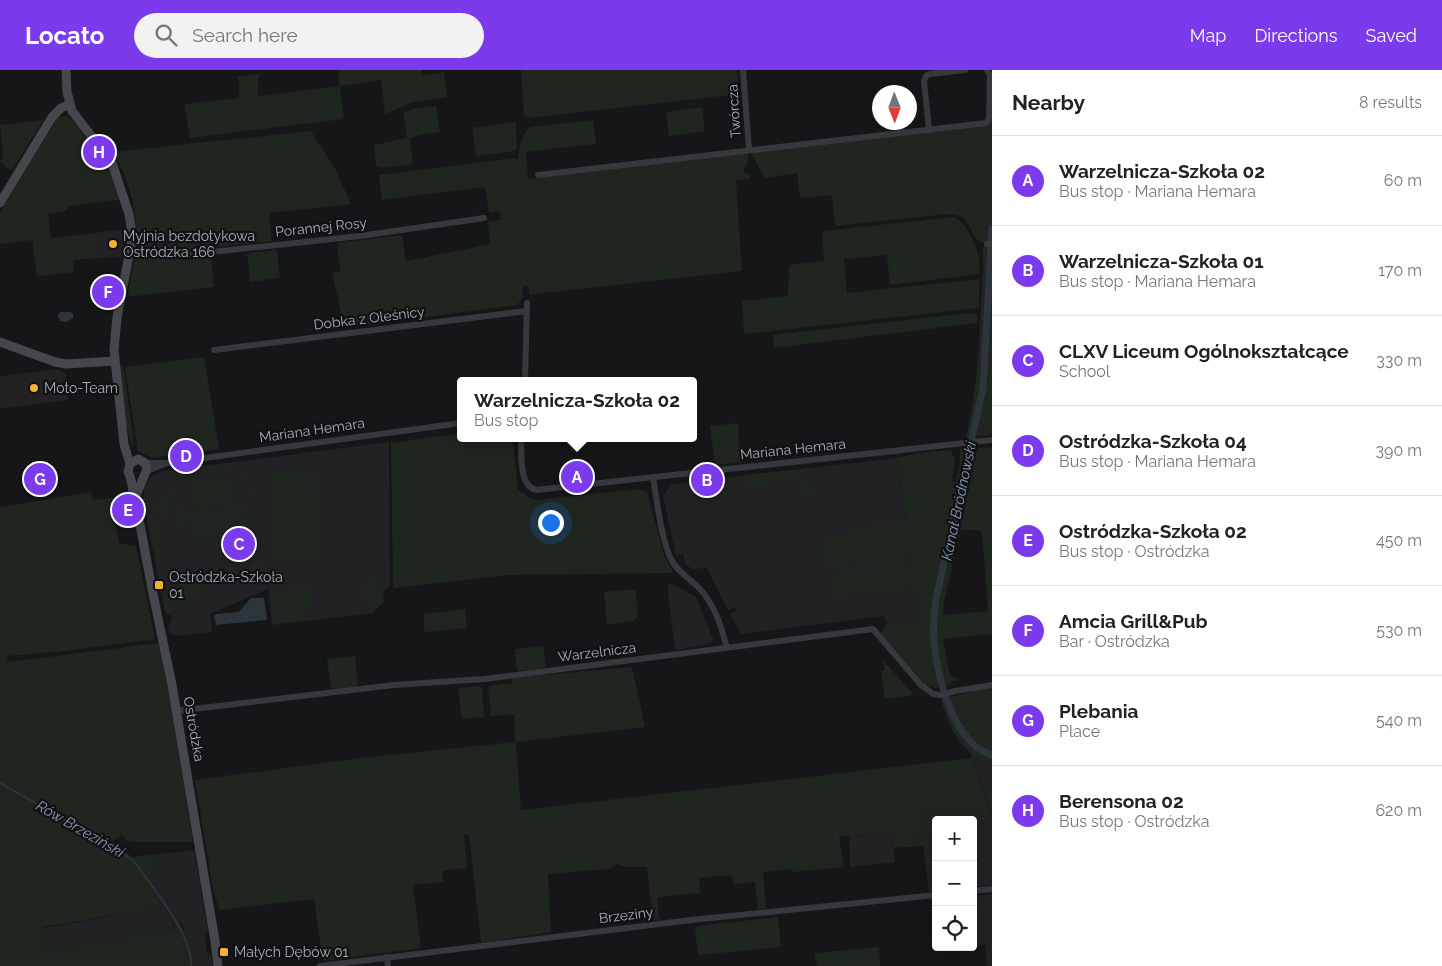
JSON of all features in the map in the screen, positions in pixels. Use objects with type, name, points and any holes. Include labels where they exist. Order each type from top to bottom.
[{"type":"street","points":[[66,70],[70,104],[77,119],[103,149],[115,169],[130,214],[132,233],[117,317],[114,361],[125,440],[129,443],[141,467],[137,479],[132,477]]},
{"type":"street","name":"Twórcza","points":[[743,70],[749,149]]},
{"type":"street","points":[[929,130],[924,81],[926,76],[965,70]]},
{"type":"street","points":[[538,175],[986,123],[988,122],[990,75],[987,70]]},
{"type":"street","points":[[0,203],[52,117],[57,111],[70,104]]},
{"type":"street","name":"Porannej Rosy","points":[[130,251],[174,256],[360,236],[484,218]]},
{"type":"street","points":[[525,377],[528,303]]},
{"type":"street","name":"Dobka z Oleśnicy","points":[[214,350],[527,310]]},
{"type":"street","points":[[0,342],[55,362],[66,364],[114,361]]},
{"type":"street","name":"Mariana Hemara","points":[[141,467],[457,424]]},
{"type":"street","name":"Mariana Hemara","points":[[521,442],[525,482],[532,489],[538,490],[992,440]]},
{"type":"street","name":"Ostródzka","points":[[135,498],[141,467],[128,469],[132,477],[133,493],[177,711],[218,966]]},
{"type":"street","points":[[653,477],[671,560],[707,598],[720,622],[727,648]]},
{"type":"street","name":"Warzelnicza","points":[[177,711],[394,686],[484,679],[872,630],[921,685],[933,694],[941,695],[992,685]]},
{"type":"street","points":[[977,891],[992,889]]},
{"type":"street","name":"Brzeziny","points":[[320,966],[691,920],[932,895]]},
{"type":"street","points":[[387,958],[388,966]]},
{"type":"shaded area","points":[[337,70],[422,70],[423,75],[444,72],[447,97],[413,102],[385,114],[381,80],[340,86]]},
{"type":"shaded area","points":[[521,70],[737,70],[739,94],[529,118],[524,116]]},
{"type":"shaded area","points":[[992,70],[992,242],[984,243],[978,241],[964,219],[960,216],[948,214],[835,226],[832,195],[800,198],[797,173],[765,178],[753,156],[752,152],[989,125]]},
{"type":"shaded area","points":[[261,74],[258,77],[258,96],[340,86],[344,119],[190,138],[184,104],[239,98],[239,80],[236,77]]},
{"type":"shaded area","points":[[436,106],[440,132],[410,138],[413,164],[380,168],[376,166],[374,145],[407,138],[403,113],[416,108]]},
{"type":"shaded area","points":[[702,107],[705,131],[669,136],[666,112]]},
{"type":"shaded area","points":[[66,116],[70,118],[104,160],[111,172],[119,198],[118,200],[69,206],[66,211],[48,214],[51,238],[96,233],[100,258],[73,260],[74,272],[37,276],[32,240],[0,244],[0,213],[57,117]]},
{"type":"shaded area","points":[[43,120],[13,169],[10,170],[0,162],[3,157],[0,125]]},
{"type":"shaded area","points":[[593,120],[596,144],[526,152],[528,179],[748,153],[748,164],[744,168],[744,172],[750,176],[750,179],[736,180],[742,271],[534,294],[529,294],[529,287],[523,286],[522,299],[517,305],[344,328],[332,272],[340,271],[337,243],[402,235],[406,261],[490,244],[488,222],[501,220],[500,211],[489,213],[485,187],[382,200],[379,175],[515,158],[518,160],[522,138],[530,127]]},
{"type":"shaded area","points":[[516,122],[517,147],[514,151],[476,156],[472,128]]},
{"type":"shaded area","points":[[311,131],[336,170],[351,204],[269,213],[272,241],[165,252],[137,249],[135,211],[129,187],[113,152]]},
{"type":"shaded area","points":[[954,217],[965,227],[974,242],[979,259],[979,274],[890,285],[887,255],[844,259],[847,293],[979,279],[979,308],[744,334],[742,301],[788,296],[789,265],[824,261],[822,231]]},
{"type":"shaded area","points":[[125,229],[123,257],[100,258],[96,233]]},
{"type":"shaded area","points":[[992,246],[992,435],[966,437],[977,373],[983,247]]},
{"type":"shaded area","points":[[277,250],[280,278],[250,282],[247,253]]},
{"type":"shaded area","points":[[135,255],[184,260],[211,257],[214,287],[127,297]]},
{"type":"shaded area","points":[[61,312],[71,312],[73,318],[66,322],[60,321],[58,314]]},
{"type":"shaded area","points":[[969,313],[978,315],[977,323],[774,348],[773,335]]},
{"type":"shaded area","points":[[204,357],[219,449],[152,458],[138,451],[125,367]]},
{"type":"shaded area","points":[[123,364],[134,447],[128,430],[121,386],[120,367]]},
{"type":"shaded area","name":"Moto-Team","points":[[56,369],[66,373],[69,400],[0,409],[0,376]]},
{"type":"shaded area","points":[[738,423],[740,462],[715,465],[710,426]]},
{"type":"shaded area","points":[[457,434],[457,442],[511,442],[518,489],[529,498],[536,500],[638,489],[647,492],[664,555],[673,573],[509,575],[393,588],[391,443]]},
{"type":"shaded area","points":[[389,442],[390,586],[383,591],[384,601],[373,613],[272,625],[268,589],[210,614],[212,632],[176,636],[169,632],[168,625],[172,620],[171,615],[165,612],[143,499],[145,485],[153,475],[164,471]]},
{"type":"shaded area","points":[[992,447],[992,634],[943,639],[949,670],[952,677],[960,680],[951,681],[951,685],[934,688],[925,684],[881,634],[886,623],[920,619],[915,586],[833,597],[831,576],[912,565],[907,531],[910,555],[853,563],[848,528],[906,520],[897,458],[917,453],[951,450],[955,461],[952,481],[956,482],[960,463],[960,449]],"holes":[[[961,530],[982,531],[988,611],[943,615],[944,601]]]},
{"type":"shaded area","points":[[914,451],[900,454],[733,472],[734,471]]},
{"type":"shaded area","points":[[897,458],[920,619],[888,623],[883,616],[741,634],[730,614],[737,611],[735,607],[728,610],[707,568],[693,569],[686,565],[683,554],[676,556],[663,496],[672,484]]},
{"type":"shaded area","points":[[231,468],[241,471],[251,482],[253,492],[246,517],[172,518],[172,510],[177,510],[172,492],[174,482],[178,476],[185,471],[194,469]],"holes":[[[217,472],[233,473],[244,480],[248,491],[245,502],[234,509],[196,511],[183,507],[179,501],[177,494],[178,485],[188,475]]]},
{"type":"shaded area","points":[[315,470],[317,560],[271,561],[269,471]]},
{"type":"shaded area","points":[[796,470],[798,479],[777,483],[777,480],[774,480],[775,483],[746,490],[743,475]]},
{"type":"shaded area","points":[[233,477],[234,506],[192,507],[191,478]]},
{"type":"shaded area","points":[[806,479],[810,482],[813,501],[803,502],[800,480]]},
{"type":"shaded area","points":[[91,492],[93,500],[111,498],[113,506],[117,507],[118,511],[114,514],[119,543],[136,546],[155,639],[65,651],[8,656],[7,662],[159,643],[173,715],[193,842],[135,842],[128,841],[122,835],[113,841],[132,857],[159,854],[152,891],[163,907],[44,927],[46,951],[176,930],[167,913],[172,910],[190,944],[195,966],[0,966],[0,507]]},
{"type":"shaded area","points":[[156,500],[169,500],[170,516],[156,516]]},
{"type":"shaded area","points":[[160,520],[161,562],[156,566],[148,522]]},
{"type":"shaded area","points":[[225,522],[225,525],[214,537],[193,537],[193,523]]},
{"type":"shaded area","points":[[232,522],[255,522],[260,525],[261,531],[234,533],[232,531]]},
{"type":"shaded area","points":[[179,523],[185,524],[191,530],[173,530],[173,536],[170,536],[172,527]]},
{"type":"shaded area","points":[[848,533],[852,565],[825,568],[821,537]]},
{"type":"shaded area","points":[[233,535],[261,535],[261,570],[258,578],[246,584],[244,579],[228,581],[228,576],[251,575],[250,540],[248,540],[248,537],[233,537]]},
{"type":"shaded area","points":[[220,540],[220,566],[215,566],[214,543]]},
{"type":"shaded area","points":[[905,559],[906,564],[837,573],[836,568]]},
{"type":"shaded area","points":[[379,572],[376,587],[380,588],[382,599],[369,609],[359,589],[367,578]]},
{"type":"shaded area","points":[[167,576],[174,609],[171,615],[165,612],[158,577]]},
{"type":"shaded area","points":[[170,577],[173,577],[173,583],[205,583],[205,590],[175,591]]},
{"type":"shaded area","points":[[672,584],[696,597],[713,639],[711,644],[675,650],[667,585]]},
{"type":"shaded area","points":[[275,589],[312,589],[312,605],[299,620],[275,623]]},
{"type":"shaded area","points":[[635,589],[638,615],[633,621],[607,625],[604,592]]},
{"type":"shaded area","points":[[175,593],[204,593],[206,599],[203,600],[200,597],[181,604],[182,609],[180,609],[177,607]]},
{"type":"shaded area","points":[[251,598],[264,598],[266,620],[216,625],[214,616],[216,614],[239,612]]},
{"type":"shaded area","points":[[465,609],[467,628],[424,632],[424,614]]},
{"type":"shaded area","points":[[543,646],[546,668],[519,671],[516,668],[515,649]]},
{"type":"shaded area","points":[[355,656],[358,686],[331,688],[327,659]]},
{"type":"shaded area","points":[[883,660],[914,695],[885,699],[881,671],[885,671]]},
{"type":"shaded area","points":[[632,667],[645,727],[516,742],[521,810],[972,758],[954,732],[941,700],[992,686],[992,763],[972,759],[992,815],[977,817],[932,816],[932,892],[929,892],[923,846],[894,848],[892,834],[839,836],[844,867],[792,872],[791,869],[763,872],[766,908],[758,910],[755,882],[733,884],[732,875],[699,878],[700,893],[657,897],[659,917],[661,919],[653,920],[647,867],[626,867],[617,864],[609,869],[548,874],[551,932],[481,943],[469,835],[464,835],[467,868],[442,871],[443,882],[413,885],[421,948],[323,961],[314,899],[219,910],[213,888],[195,780],[360,758],[515,742],[514,714],[491,716],[488,688],[491,685],[512,683],[511,678]]},
{"type":"shaded area","points":[[478,686],[482,688],[484,717],[462,719],[458,688]]},
{"type":"shaded area","points":[[972,758],[992,763],[992,813]]},
{"type":"shaded area","points":[[992,815],[992,885],[977,887],[977,817]]},
{"type":"shaded area","points":[[892,834],[895,862],[850,867],[849,836]]},
{"type":"shaded area","points":[[194,850],[208,931],[205,934],[207,954],[211,955],[212,966],[195,966],[183,927],[172,910],[167,913],[176,930],[46,951],[44,928],[162,907],[152,891],[159,854]]},
{"type":"shaded area","points":[[992,894],[992,966],[987,966],[985,945],[977,946],[977,896]]},
{"type":"shaded area","points":[[778,917],[781,947],[698,955],[695,929],[698,926]]},
{"type":"shaded area","points":[[879,947],[880,966],[817,966],[814,953]]},
{"type":"waterway","name":"Kanał Bródnowski","points":[[992,228],[983,388],[934,615],[936,656],[939,673],[950,708],[967,738],[979,749],[992,755]]},
{"type":"waterway","name":"Rów Brzeziński","points":[[0,783],[119,849],[136,864],[179,927],[186,940],[191,966]]},
{"type":"place","name":"Berensona 02","points":[[99,152]]},
{"type":"place","name":"Myjnia bezdotykowa Ostródzka 166","points":[[113,244]]},
{"type":"place","name":"Amcia Grill&Pub","points":[[108,292]]},
{"type":"place","name":"Moto-Team","points":[[34,388]]},
{"type":"place","name":"Ostródzka-Szkoła 04","points":[[186,456]]},
{"type":"place","name":"Warzelnicza-Szkoła 02","points":[[577,477]]},
{"type":"place","name":"Plebania","points":[[40,479]]},
{"type":"place","name":"Warzelnicza-Szkoła 01","points":[[707,480]]},
{"type":"place","name":"Ostródzka-Szkoła 02","points":[[128,510]]},
{"type":"place","name":"CLXV Liceum Ogólnokształcące","points":[[239,544]]},
{"type":"place","name":"Ostródzka-Szkoła 01","points":[[159,585]]},
{"type":"place","name":"Małych Dębów 01","points":[[224,952]]}]
